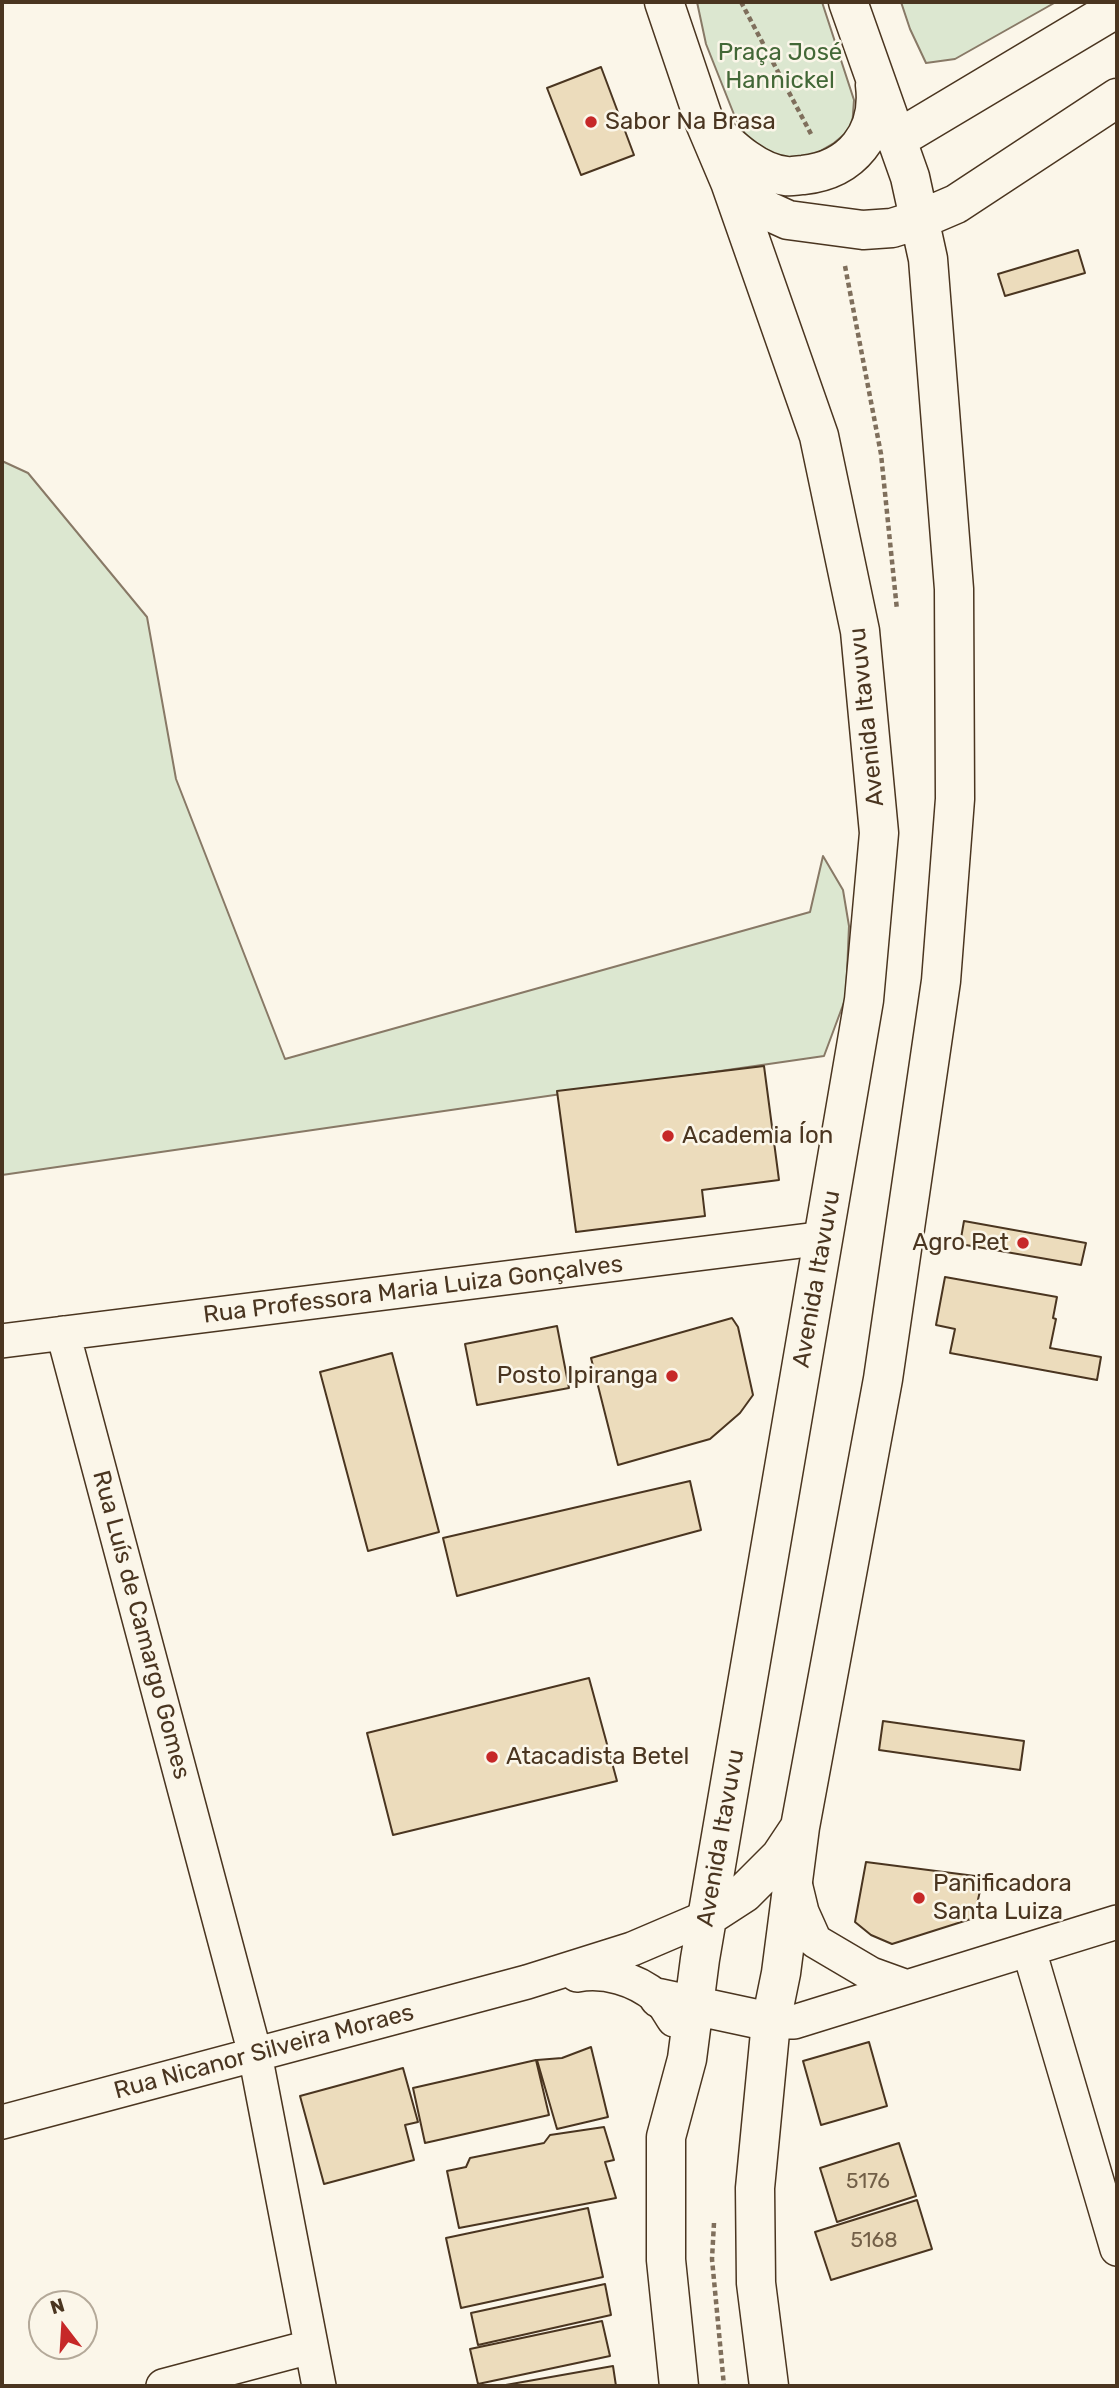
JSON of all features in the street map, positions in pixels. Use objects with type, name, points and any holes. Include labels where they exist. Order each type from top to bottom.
[{"type":"main road","points":[[769,2386],[755,2283],[755,2188],[771,2022],[781,1973],[800,1827],[883,1379],[941,981],[955,799],[954,589],[928,259],[910,177],[848,2]]},
{"type":"main road","points":[[896,140],[1117,8]]},
{"type":"main road","name":"Avenida Itavuvu","points":[[668,10],[705,123],[730,182],[819,436],[860,631],[879,833],[864,1000],[825,1238],[707,1917],[677,2002],[687,2059],[666,2137],[666,2260],[679,2386]]},
{"type":"main road","points":[[705,123],[732,148],[765,169],[786,176],[829,169],[850,157],[865,140],[875,116],[873,72]]},
{"type":"main road","name":"Avenida Itavuvu","points":[[730,182],[755,205],[788,220],[863,230],[892,228],[956,204],[1117,98]]},
{"type":"main road","points":[[707,1917],[744,1893],[780,1857],[800,1827]]},
{"type":"main road","points":[[677,2002],[771,2022]]},
{"type":"street","name":"Rua Professora Maria Luiza Gonçalves","points":[[2,1341],[825,1238]]},
{"type":"street","name":"Rua Luís de Camargo Gomes","points":[[64,1334],[255,2054],[318,2386]]},
{"type":"street","points":[[793,1874],[802,1912],[815,1941],[871,1974],[907,1987]]},
{"type":"street","name":"Rua Nicanor Silveira Moraes","points":[[2,2122],[527,1982],[632,1949],[707,1917]]},
{"type":"street","points":[[771,2022],[794,2022],[1117,1922]]},
{"type":"street","points":[[1029,1950],[1117,2249]]},
{"type":"street","name":"Rua Nicanor Silveira Moraes","points":[[527,1982],[590,1973],[627,1979],[677,2002]]},
{"type":"street","points":[[163,2386],[310,2347]]},
{"type":"green space","name":"Praça José Hannickel","points":[[697,2],[822,2],[854,100],[852,128],[834,143],[810,157],[778,162],[753,148],[735,117],[706,44]]},
{"type":"green space","points":[[901,2],[1056,2],[955,59],[926,63]]},
{"type":"green space","points":[[2,461],[28,473],[147,617],[176,779],[285,1059],[810,912],[823,856],[843,890],[849,926],[846,997],[824,1056],[2,1175]]},
{"type":"building","name":"Sabor Na Brasa","points":[[601,67],[634,155],[581,175],[547,88]]},
{"type":"building","points":[[1078,250],[1085,273],[1005,296],[998,274]]},
{"type":"building","name":"Academia Íon","points":[[764,1066],[779,1180],[702,1190],[705,1216],[576,1232],[557,1091]]},
{"type":"building","name":"Agro Pet","points":[[964,1221],[1086,1243],[1081,1265],[960,1244]]},
{"type":"building","points":[[945,1277],[1057,1297],[1050,1348],[1101,1357],[1097,1380],[950,1353],[955,1329],[936,1325]]},
{"type":"building","name":"Posto Ipiranga","points":[[732,1318],[738,1327],[753,1395],[740,1413],[710,1439],[618,1465],[591,1358]]},
{"type":"building","points":[[557,1326],[569,1388],[477,1405],[465,1344]]},
{"type":"building","points":[[392,1353],[439,1532],[368,1551],[320,1372]]},
{"type":"building","points":[[690,1481],[701,1530],[457,1596],[443,1538]]},
{"type":"building","name":"Atacadista Betel","points":[[589,1678],[617,1781],[393,1835],[367,1733]]},
{"type":"building","points":[[883,1721],[1024,1741],[1020,1770],[879,1750]]},
{"type":"building","name":"Panificadora Santa Luiza","points":[[866,1862],[983,1877],[974,1918],[892,1944],[871,1935],[855,1922]]},
{"type":"building","points":[[869,2042],[887,2106],[821,2125],[803,2061]]},
{"type":"building","points":[[591,2047],[608,2117],[557,2129],[537,2060],[562,2058]]},
{"type":"building","points":[[536,2060],[549,2115],[425,2143],[413,2088]]},
{"type":"building","points":[[403,2068],[418,2122],[405,2125],[414,2160],[324,2184],[300,2096]]},
{"type":"building","points":[[604,2127],[614,2160],[605,2162],[616,2198],[459,2228],[447,2171],[466,2167],[470,2158],[544,2143],[550,2135]]},
{"type":"building","points":[[899,2143],[916,2196],[837,2222],[820,2168]]},
{"type":"building","points":[[917,2200],[932,2249],[831,2280],[815,2232]]},
{"type":"building","points":[[588,2208],[603,2277],[461,2308],[446,2238]]},
{"type":"building","points":[[605,2284],[611,2315],[478,2345],[471,2313]]},
{"type":"building","points":[[602,2321],[610,2356],[478,2384],[470,2349]]},
{"type":"building","points":[[613,2366],[616,2386],[500,2386]]},
{"type":"place","name":"Sabor Na Brasa","points":[[591,122]]},
{"type":"place","name":"Academia Íon","points":[[668,1136]]},
{"type":"place","name":"Agro Pet","points":[[1023,1243]]},
{"type":"place","name":"Posto Ipiranga","points":[[672,1376]]},
{"type":"place","name":"Atacadista Betel","points":[[492,1757]]},
{"type":"place","name":"Panificadora Santa Luiza","points":[[919,1898]]}]
